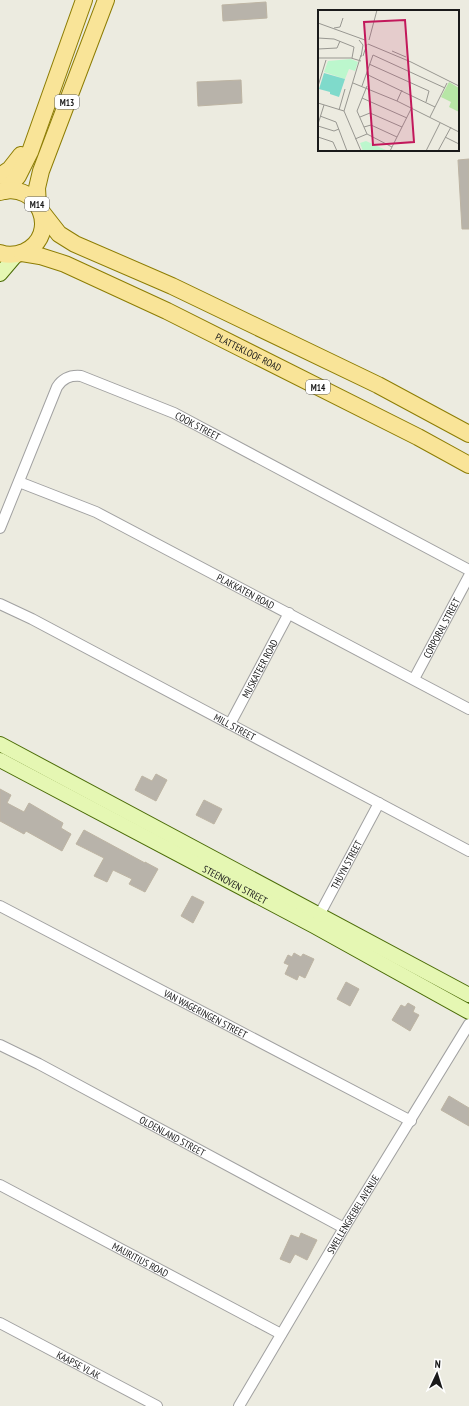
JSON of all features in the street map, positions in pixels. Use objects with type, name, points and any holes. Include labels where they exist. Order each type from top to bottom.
[{"type":"main road","name":"M13","points":[[2,186],[14,181],[24,164],[84,0]]},
{"type":"main road","name":"M13","points":[[39,208],[37,188],[41,171],[106,0]]},
{"type":"main road","name":"M14","points":[[2,186],[24,193],[31,197],[59,234],[75,244],[172,286],[378,385],[469,434]]},
{"type":"main road","name":"M14","points":[[20,253],[34,245],[41,234],[43,222],[39,208]]},
{"type":"main road","name":"PLATTEKLOOF ROAD","points":[[0,253],[8,255],[20,253],[40,256],[65,264],[167,311],[418,437],[469,465]]},
{"type":"street","points":[[0,274],[20,253]]},
{"type":"street","name":"COOK STREET","points":[[0,528],[57,387],[66,378],[76,375],[174,413],[469,570]]},
{"type":"street","name":"PLAKKATEN ROAD","points":[[19,482],[96,512],[469,709]]},
{"type":"street","name":"CORPORAL STREET","points":[[414,679],[469,576]]},
{"type":"street","name":"MILL STREET","points":[[0,604],[32,619],[469,851]]},
{"type":"street","name":"MUSKATEER ROAD","points":[[230,724],[289,613]]},
{"type":"street","name":"STEENOVEN STREET","points":[[0,744],[317,920],[469,1012]]},
{"type":"street","name":"STEENOVEN STREET","points":[[0,760],[469,995]]},
{"type":"street","name":"THUYN STREET","points":[[317,920],[379,803]]},
{"type":"street","name":"VAN WAGERINGEN STREET","points":[[0,906],[411,1121]]},
{"type":"street","name":"SWELLENGREBEL AVENUE","points":[[239,1406],[344,1228],[411,1121],[469,1024]]},
{"type":"street","name":"OLDENLAND STREET","points":[[0,1045],[39,1064],[344,1228]]},
{"type":"street","name":"MAURITIUS ROAD","points":[[0,1185],[281,1334]]},
{"type":"street","name":"KAAPSE VLAK","points":[[0,1322],[157,1406]]},
{"type":"building","points":[[266,2],[267,18],[223,21],[222,5]]},
{"type":"building","points":[[241,80],[242,103],[198,106],[197,82]]},
{"type":"building","points":[[469,159],[469,229],[462,229],[458,160]]},
{"type":"building","points":[[156,774],[167,780],[156,801],[135,790],[142,776],[152,781]]},
{"type":"building","points":[[0,789],[11,795],[7,803],[24,812],[29,803],[63,823],[61,828],[71,834],[62,851],[26,831],[24,834],[0,821]]},
{"type":"building","points":[[204,800],[222,809],[214,824],[196,815]]},
{"type":"building","points":[[84,830],[158,869],[145,892],[129,884],[132,879],[113,870],[107,882],[94,876],[104,858],[76,844]]},
{"type":"building","points":[[192,896],[204,902],[193,923],[181,916]]},
{"type":"building","points":[[294,953],[301,957],[303,954],[314,959],[305,978],[299,975],[297,980],[285,974],[289,965],[284,963],[288,955],[292,957]]},
{"type":"building","points":[[346,982],[359,989],[350,1006],[337,999]]},
{"type":"building","points":[[408,1003],[415,1007],[413,1012],[419,1015],[410,1031],[392,1020],[401,1005],[405,1007]]},
{"type":"building","points":[[449,1096],[469,1108],[469,1126],[441,1110]]},
{"type":"building","points":[[301,1233],[317,1240],[307,1260],[295,1254],[290,1263],[280,1259],[291,1235],[299,1238]]}]
